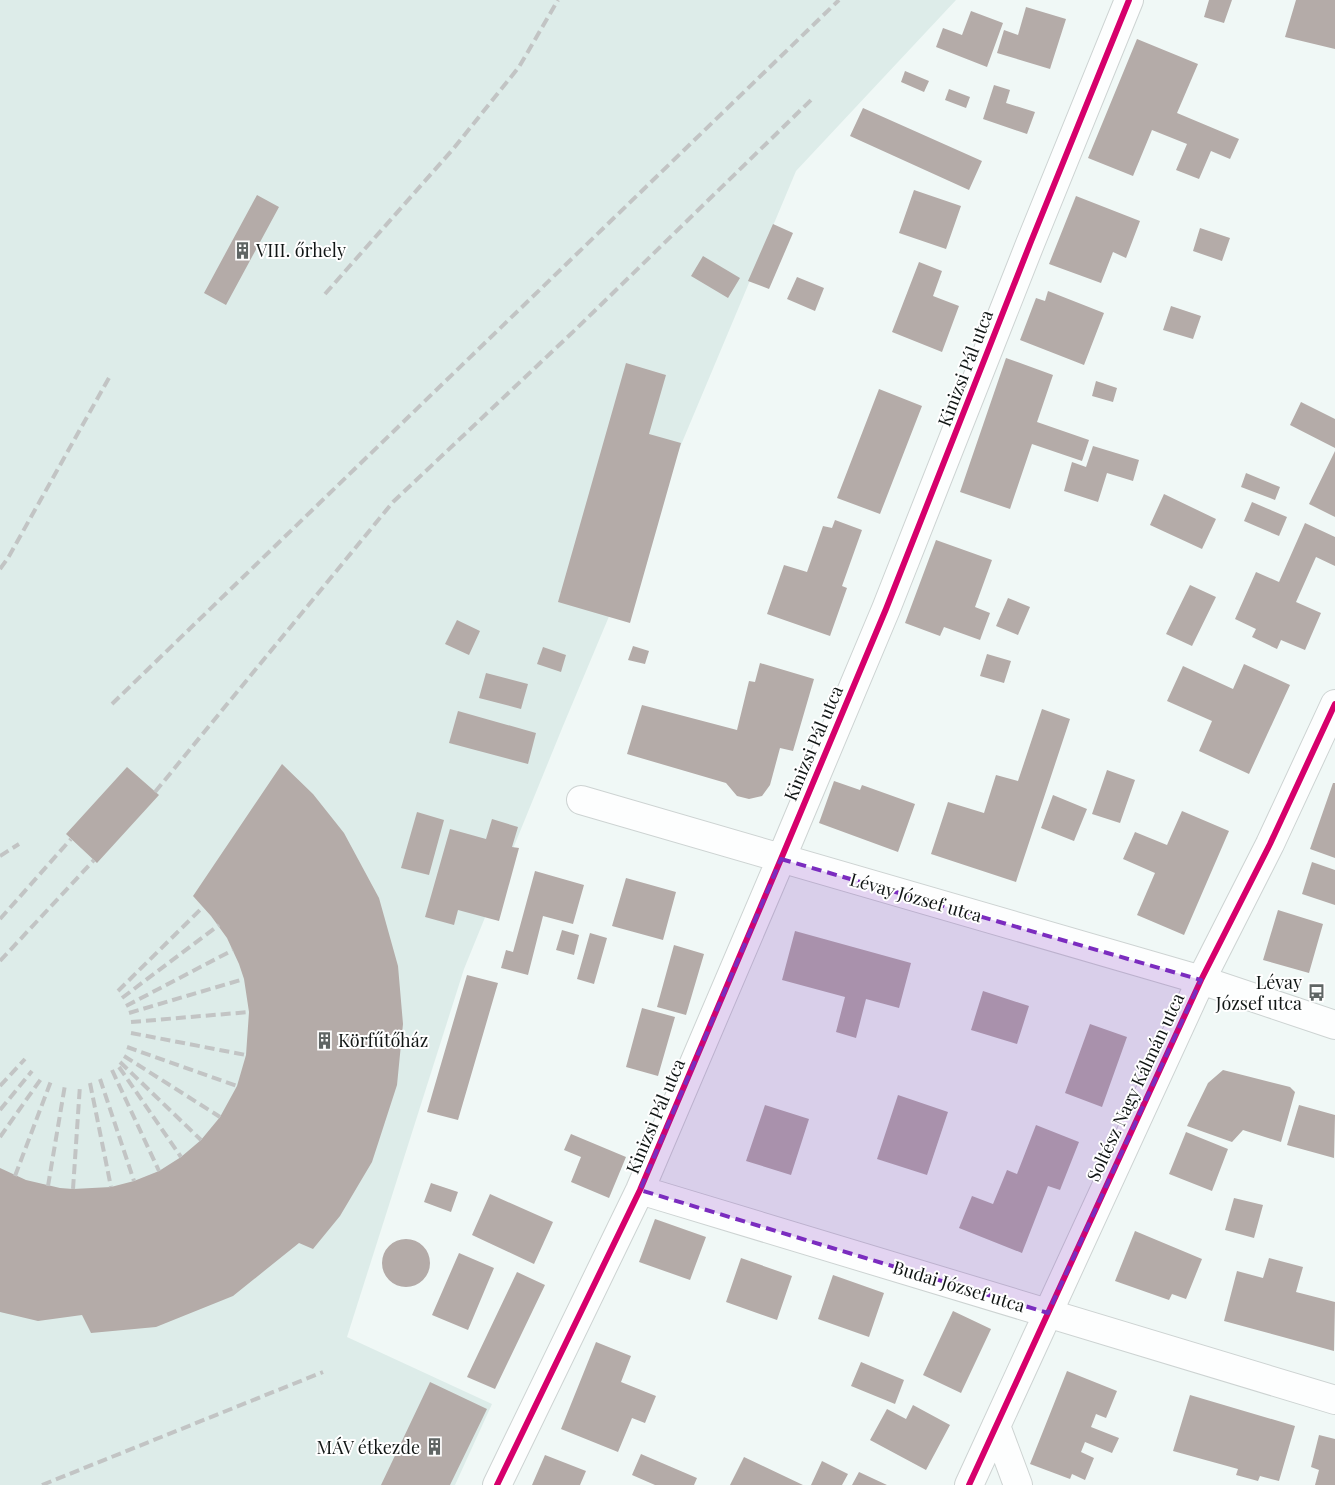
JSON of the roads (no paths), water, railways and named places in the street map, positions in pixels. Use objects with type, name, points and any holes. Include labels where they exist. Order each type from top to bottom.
[{"type":"street","name":"Kinizsi Pál utca","points":[[497,1485],[640,1190],[781,859],[886,609],[1030,244],[1129,0]]},
{"type":"street","name":"Soltész Nagy Kálmán utca","points":[[969,1485],[1201,980],[1270,844],[1335,704]]},
{"type":"street","name":"Lévay József utca","points":[[581,800],[1201,980],[1335,1025]]},
{"type":"street","name":"Budai József utca","points":[[640,1190],[1335,1400]]},
{"type":"street","points":[[996,1426],[1018,1485]]},
{"type":"railway","points":[[325,294],[454,148],[519,67],[558,0]]},
{"type":"railway","points":[[112,704],[839,0]]},
{"type":"railway","points":[[155,792],[393,502],[575,330],[811,100]]},
{"type":"railway","points":[[0,569],[8,558],[110,376]]},
{"type":"railway","points":[[0,919],[71,839]]},
{"type":"railway","points":[[0,856],[19,844]]},
{"type":"railway","points":[[0,961],[94,860]]},
{"type":"railway","points":[[118,991],[203,907]]},
{"type":"railway","points":[[122,998],[219,925]]},
{"type":"railway","points":[[126,1006],[233,950]]},
{"type":"railway","points":[[129,1013],[244,979]]},
{"type":"railway","points":[[131,1022],[249,1012]]},
{"type":"railway","points":[[131,1033],[246,1055]]},
{"type":"railway","points":[[127,1047],[237,1086]]},
{"type":"railway","points":[[124,1056],[220,1117]]},
{"type":"railway","points":[[0,1086],[25,1059]]},
{"type":"railway","points":[[120,1062],[201,1140]]},
{"type":"railway","points":[[119,1067],[181,1157]]},
{"type":"railway","points":[[112,1070],[159,1171]]},
{"type":"railway","points":[[0,1110],[32,1071]]},
{"type":"railway","points":[[0,1137],[43,1076]]},
{"type":"railway","points":[[100,1079],[134,1181]]},
{"type":"railway","points":[[15,1176],[51,1081]]},
{"type":"railway","points":[[90,1083],[111,1187]]},
{"type":"railway","points":[[48,1186],[65,1085]]},
{"type":"railway","points":[[73,1189],[80,1085]]},
{"type":"railway","points":[[42,1485],[323,1372]]},
{"type":"place","name":"VIII. őrhely","points":[[242,250]]},
{"type":"place","name":"Lévay József utca","points":[[1316,992]]},
{"type":"place","name":"Körfűtőház","points":[[324,1040]]},
{"type":"place","name":"MÁV étkezde","points":[[434,1447]]}]
